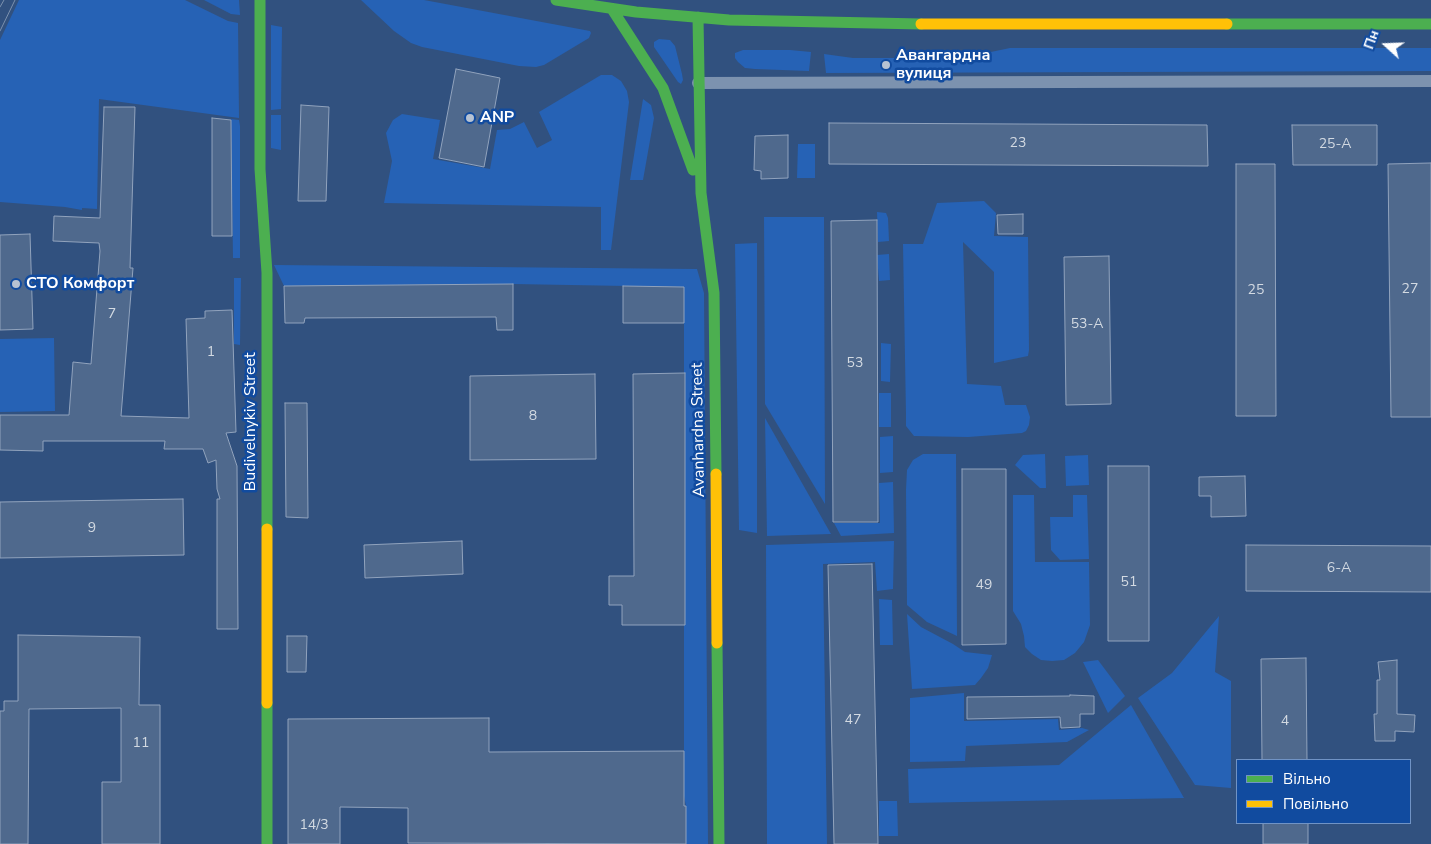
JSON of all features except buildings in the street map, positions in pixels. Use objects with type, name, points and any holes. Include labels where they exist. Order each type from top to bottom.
[{"type":"street","name":"Budivelnykiv Street","points":[[260,0],[260,169],[267,282],[267,844]]},
{"type":"street","points":[[556,0],[612,9],[730,20],[896,24],[1431,24]]},
{"type":"street","points":[[612,9],[662,88],[701,193]]},
{"type":"street","name":"Avanhardna Street","points":[[698,17],[701,193],[714,293],[719,844]]},
{"type":"lane","points":[[698,83],[1431,81]]},
{"type":"shaded area","points":[[19,0],[185,0],[228,21],[238,23],[239,118],[99,99],[97,209],[82,208],[82,210],[0,202],[0,40]]},
{"type":"shaded area","points":[[204,0],[239,0],[240,15],[231,14]]},
{"type":"shaded area","points":[[361,0],[424,0],[590,31],[591,33],[589,38],[544,65],[536,67],[519,66],[422,47],[411,43],[394,31]]},
{"type":"shaded area","points":[[271,25],[282,27],[281,109],[271,110]]},
{"type":"shaded area","points":[[659,39],[670,40],[675,46],[683,80],[681,84],[654,47],[654,42]]},
{"type":"shaded area","points":[[1010,48],[1431,48],[1431,71],[826,73],[824,54],[853,58],[962,58]]},
{"type":"shaded area","points":[[743,50],[811,52],[809,71],[745,68],[735,58],[735,53]]},
{"type":"shaded area","points":[[601,75],[612,75],[621,81],[627,91],[629,102],[611,250],[601,250],[601,207],[384,203],[392,161],[386,133],[393,120],[402,114],[440,120],[433,159],[490,169],[497,130],[510,129],[524,122],[537,148],[552,140],[539,112]]},
{"type":"shaded area","points":[[643,99],[651,105],[654,118],[643,180],[630,180]]},
{"type":"shaded area","points":[[271,115],[281,115],[281,150],[271,148]]},
{"type":"shaded area","points":[[231,119],[239,120],[240,126],[240,258],[233,258]]},
{"type":"shaded area","points":[[798,144],[815,144],[815,178],[797,178]]},
{"type":"shaded area","points":[[984,201],[996,213],[994,236],[1028,237],[1029,350],[1028,356],[994,363],[994,272],[963,242],[967,384],[1001,386],[1005,405],[1026,405],[1030,417],[1029,425],[1026,431],[1022,433],[968,437],[914,436],[906,426],[903,244],[923,244],[937,203]]},
{"type":"shaded area","points":[[877,212],[886,213],[889,241],[878,242]]},
{"type":"shaded area","points":[[764,217],[824,217],[825,504],[765,404]]},
{"type":"shaded area","points":[[757,243],[757,533],[739,530],[735,244]]},
{"type":"shaded area","points":[[889,254],[890,280],[879,281],[877,255]]},
{"type":"shaded area","points":[[274,265],[697,269],[704,293],[708,844],[686,844],[686,806],[684,796],[684,287],[513,284],[284,286]]},
{"type":"shaded area","points":[[234,278],[241,278],[240,345],[234,344]]},
{"type":"shaded area","points":[[54,338],[55,411],[0,412],[0,339]]},
{"type":"shaded area","points":[[881,343],[891,344],[890,382],[881,381]]},
{"type":"shaded area","points":[[879,393],[891,393],[891,427],[879,427]]},
{"type":"shaded area","points":[[765,418],[831,534],[767,536]]},
{"type":"shaded area","points":[[893,436],[893,472],[880,473],[880,437]]},
{"type":"shaded area","points":[[923,454],[956,454],[957,636],[927,622],[907,605],[907,470],[913,460]]},
{"type":"shaded area","points":[[1045,454],[1046,488],[1040,488],[1015,465],[1023,455]]},
{"type":"shaded area","points":[[1088,455],[1089,485],[1066,486],[1065,456]]},
{"type":"shaded area","points":[[893,482],[894,533],[841,536],[834,523],[880,523],[879,483]]},
{"type":"shaded area","points":[[1013,495],[1034,495],[1035,562],[1089,562],[1090,625],[1084,642],[1075,653],[1064,660],[1041,660],[1032,654],[1025,647],[1021,624],[1013,611]]},
{"type":"shaded area","points":[[1073,495],[1087,495],[1089,559],[1060,560],[1051,550],[1050,517],[1073,517]]},
{"type":"shaded area","points":[[894,541],[893,589],[877,591],[875,562],[823,564],[827,844],[767,844],[766,545]]},
{"type":"shaded area","points":[[879,599],[892,600],[893,645],[880,645]]},
{"type":"shaded area","points":[[907,614],[921,627],[965,652],[992,655],[988,668],[975,685],[912,689]]},
{"type":"shaded area","points":[[1219,616],[1215,672],[1231,681],[1231,788],[1195,785],[1138,698],[1172,673]]},
{"type":"shaded area","points":[[1098,660],[1125,696],[1108,713],[1083,662]]},
{"type":"shaded area","points":[[964,693],[964,721],[1058,719],[1059,730],[1082,728],[1089,730],[1067,742],[966,746],[965,761],[910,762],[910,698]]},
{"type":"shaded area","points":[[1131,705],[1184,798],[909,803],[908,769],[1059,765]]},
{"type":"shaded area","points":[[879,801],[897,801],[898,836],[879,836]]},
{"type":"tram line","points":[[0,7],[4,0]]},
{"type":"tram line","points":[[0,31],[15,0]]},
{"type":"traffic: fast","points":[[260,0],[260,169],[267,273],[267,529]]},
{"type":"traffic: fast","points":[[556,0],[636,12],[729,20],[921,24]]},
{"type":"traffic: fast","points":[[612,9],[663,88],[693,170]]},
{"type":"traffic: fast","points":[[698,17],[701,193],[714,293],[716,474]]},
{"type":"traffic: fast","points":[[1227,24],[1431,24]]},
{"type":"traffic: fast","points":[[717,643],[719,844]]},
{"type":"traffic: fast","points":[[267,703],[267,844]]},
{"type":"traffic: slow","points":[[921,24],[1227,24]]},
{"type":"traffic: slow","points":[[716,474],[717,643]]},
{"type":"traffic: slow","points":[[267,529],[267,703]]},
{"type":"place","name":"Авангардна вулиця","points":[[886,65]]},
{"type":"place","name":"ANP","points":[[470,118]]},
{"type":"place","name":"СТО Комфорт","points":[[16,284]]}]
